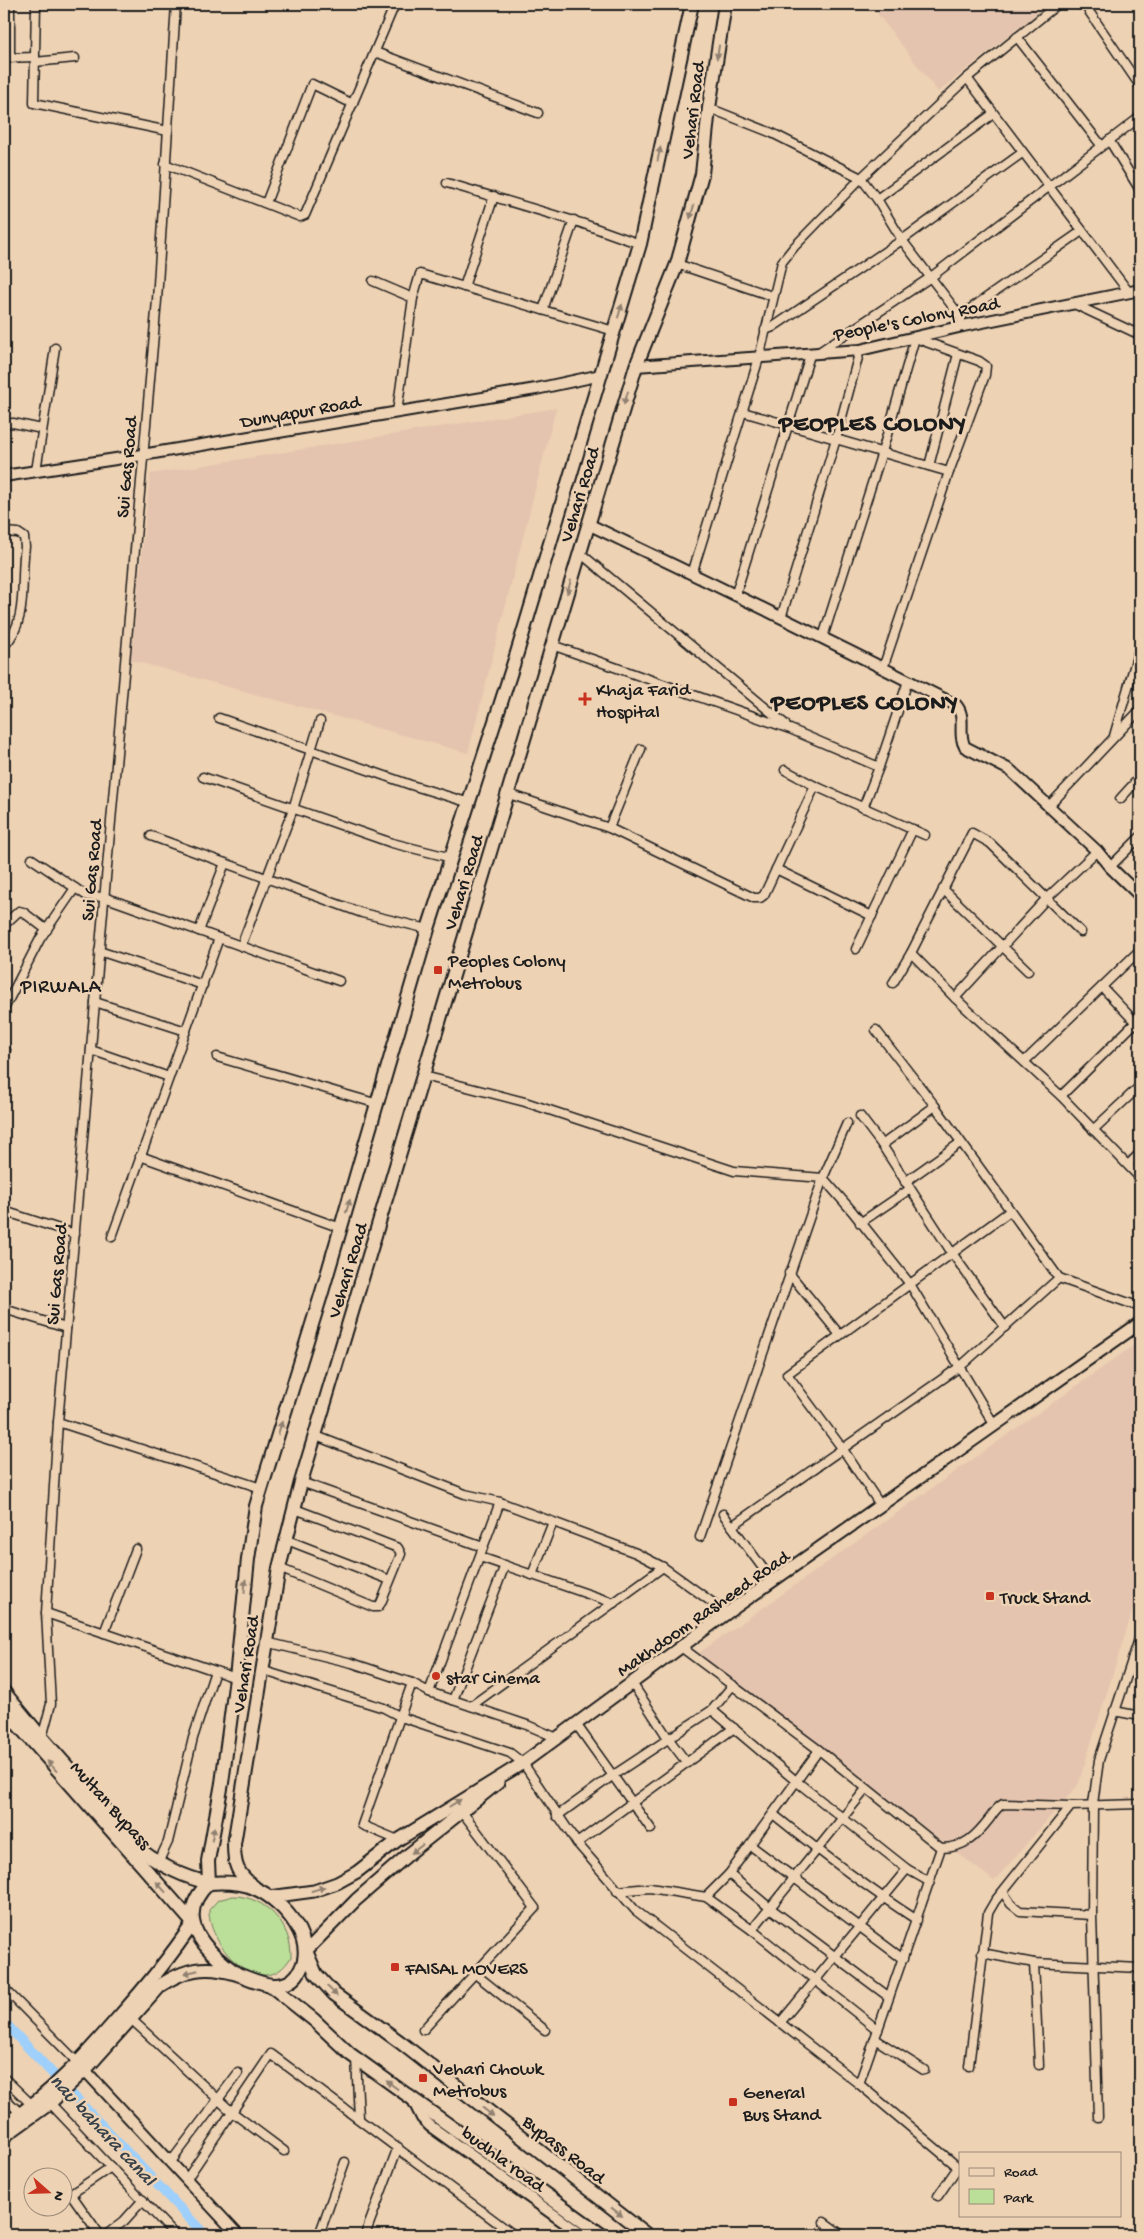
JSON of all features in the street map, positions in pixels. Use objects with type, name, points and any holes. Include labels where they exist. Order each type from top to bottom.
[{"type":"main road","name":"Vehari Road","points":[[209,1883],[208,1860],[222,1783],[256,1506],[378,1104],[428,929],[470,803],[640,244],[692,4]]},
{"type":"main road","name":"Vehari Road","points":[[254,1887],[240,1875],[234,1860],[234,1844],[279,1568],[301,1482],[636,366],[677,264],[702,174],[709,108],[725,4]]},
{"type":"main road","name":"Makhdoom Rasheed Road","points":[[270,1897],[314,1891],[336,1883],[357,1872],[398,1840],[522,1763],[727,1613],[1140,1323]]},
{"type":"main road","points":[[4,1692],[142,1851],[158,1863],[184,1877],[209,1883],[229,1883],[254,1887],[270,1897],[285,1911],[296,1926],[306,1951]]},
{"type":"main road","name":"Multan Bypass","points":[[4,1709],[193,1923]]},
{"type":"main road","points":[[270,1986],[285,1983],[296,1976],[303,1964],[306,1951],[356,1900],[522,1763]]},
{"type":"main road","points":[[209,1883],[198,1893],[192,1907],[193,1923],[210,1951],[222,1963],[239,1974],[270,1986],[314,2020],[356,2058],[414,2102],[602,2235]]},
{"type":"main road","points":[[79,2070],[164,1966],[193,1923]]},
{"type":"main road","name":"Bypass Road","points":[[306,1951],[316,1974],[334,1994],[400,2042],[647,2235]]},
{"type":"main road","points":[[4,2136],[24,2117],[49,2099],[131,2019],[161,1985],[174,1976],[205,1969],[239,1974]]},
{"type":"main road","points":[[4,2125],[24,2117]]},
{"type":"street","points":[[10,4],[7,58],[35,60],[75,58]]},
{"type":"street","points":[[36,4],[34,102],[168,131]]},
{"type":"street","name":"Sui Gas Road","points":[[42,1738],[51,1704],[46,1613],[58,1422],[157,300],[176,4]]},
{"type":"street","points":[[165,164],[300,217],[305,215],[395,4]]},
{"type":"street","points":[[692,574],[759,358],[772,296],[782,262],[794,247],[861,178],[967,78],[1058,4]]},
{"type":"street","points":[[1084,4],[1140,86]]},
{"type":"street","points":[[1017,37],[1101,145]]},
{"type":"street","points":[[376,52],[538,114]]},
{"type":"street","points":[[967,78],[1128,291]]},
{"type":"street","points":[[266,204],[312,84],[353,104]]},
{"type":"street","points":[[709,108],[772,133],[861,178],[877,199],[902,240],[962,321],[1082,231]]},
{"type":"street","points":[[877,199],[993,114]]},
{"type":"street","points":[[735,596],[813,354],[931,277],[1140,117]]},
{"type":"street","points":[[1109,140],[1140,190]]},
{"type":"street","points":[[765,330],[773,327],[902,240],[1022,153]]},
{"type":"street","points":[[447,183],[574,220],[640,244]]},
{"type":"street","points":[[464,286],[494,196]]},
{"type":"street","points":[[543,310],[574,220]]},
{"type":"street","points":[[677,264],[772,296]]},
{"type":"street","points":[[397,412],[413,298],[420,274],[614,331]]},
{"type":"street","points":[[372,281],[413,298]]},
{"type":"street","name":"People's Colony Road","points":[[636,366],[860,350],[915,338],[962,321],[1140,290]]},
{"type":"street","points":[[1072,303],[1138,334],[1140,325]]},
{"type":"street","points":[[823,637],[882,452],[915,338],[979,361],[986,366],[985,375],[949,472],[883,668]]},
{"type":"street","points":[[36,471],[54,348]]},
{"type":"street","points":[[781,618],[836,439],[860,350]]},
{"type":"street","points":[[929,466],[958,354]]},
{"type":"street","name":"Dunyapur Road","points":[[4,476],[142,455],[536,389],[601,375]]},
{"type":"street","points":[[743,412],[949,472]]},
{"type":"street","points":[[4,424],[13,423],[42,429]]},
{"type":"street","points":[[588,524],[823,637],[956,705],[961,715],[961,738],[965,747],[1010,770],[1097,851],[1110,867],[1140,896]]},
{"type":"street","points":[[4,532],[18,533],[24,537],[26,547],[22,564],[20,619],[16,631],[4,646]]},
{"type":"street","points":[[580,552],[790,729]]},
{"type":"street","points":[[552,644],[790,729],[879,767]]},
{"type":"street","points":[[1114,736],[1140,646]]},
{"type":"street","points":[[863,808],[908,680]]},
{"type":"street","points":[[1048,807],[1140,710]]},
{"type":"street","points":[[219,718],[411,785],[470,803]]},
{"type":"street","points":[[241,946],[293,808],[320,721]]},
{"type":"street","points":[[609,828],[641,749]]},
{"type":"street","points":[[785,770],[815,786],[925,835]]},
{"type":"street","points":[[203,777],[392,843],[452,858]]},
{"type":"street","points":[[1120,799],[1140,777]]},
{"type":"street","points":[[509,794],[609,828],[754,898],[760,898],[764,895],[815,786]]},
{"type":"street","points":[[856,949],[913,829]]},
{"type":"street","points":[[893,983],[911,953],[972,833],[981,836],[990,844],[1081,932]]},
{"type":"street","points":[[152,836],[362,913],[428,929]]},
{"type":"street","points":[[1110,867],[1140,837]]},
{"type":"street","points":[[955,998],[1047,898],[1097,851]]},
{"type":"street","points":[[32,859],[87,896],[104,897],[339,981]]},
{"type":"street","points":[[199,931],[225,863]]},
{"type":"street","points":[[776,869],[872,916]]},
{"type":"street","points":[[4,1009],[47,930],[75,888]]},
{"type":"street","points":[[943,889],[1028,971]]},
{"type":"street","points":[[4,926],[19,911],[47,930]]},
{"type":"street","points":[[112,1237],[219,938]]},
{"type":"street","points":[[1025,1061],[1140,950]]},
{"type":"street","points":[[99,951],[202,985]]},
{"type":"street","points":[[911,953],[955,998],[1061,1096],[1140,1178]]},
{"type":"street","points":[[1061,1096],[1139,1023],[1102,987]]},
{"type":"street","points":[[95,1002],[186,1031]]},
{"type":"street","points":[[876,1030],[935,1106],[1059,1278],[1140,1307]]},
{"type":"street","points":[[91,1050],[169,1077]]},
{"type":"street","points":[[217,1057],[378,1104]]},
{"type":"street","points":[[424,1076],[525,1102],[734,1171],[823,1178],[910,1284],[961,1366],[995,1426]]},
{"type":"street","points":[[1093,1130],[1140,1086]]},
{"type":"street","points":[[882,1145],[935,1106]]},
{"type":"street","points":[[860,1116],[882,1145],[952,1253],[1005,1327]]},
{"type":"street","points":[[700,1537],[789,1273],[823,1178],[847,1123]]},
{"type":"street","points":[[860,1223],[960,1142]]},
{"type":"street","points":[[1128,1165],[1140,1154]]},
{"type":"street","points":[[140,1156],[341,1228]]},
{"type":"street","points":[[4,1211],[74,1234]]},
{"type":"street","points":[[881,1506],[842,1448],[787,1374],[1010,1211]]},
{"type":"street","points":[[789,1273],[840,1335]]},
{"type":"street","points":[[732,1526],[961,1366],[1059,1278]]},
{"type":"street","points":[[4,1309],[66,1328]]},
{"type":"street","points":[[58,1422],[262,1488]]},
{"type":"street","points":[[316,1436],[465,1494],[500,1502],[636,1553],[663,1567],[727,1613]]},
{"type":"street","points":[[301,1482],[483,1548]]},
{"type":"street","points":[[428,1692],[500,1502]]},
{"type":"street","points":[[279,1568],[373,1607],[378,1607],[401,1554],[398,1548],[295,1509]]},
{"type":"street","points":[[723,1514],[773,1582]]},
{"type":"street","points":[[532,1575],[553,1522]]},
{"type":"street","points":[[287,1540],[390,1580]]},
{"type":"street","points":[[104,1633],[136,1549]]},
{"type":"street","points":[[480,1557],[614,1603]]},
{"type":"street","points":[[453,1700],[505,1565]]},
{"type":"street","points":[[471,1706],[663,1567]]},
{"type":"street","points":[[46,1613],[236,1678]]},
{"type":"street","points":[[1098,2117],[1092,1915],[1092,1804],[1099,1760],[1139,1640]]},
{"type":"street","points":[[266,1642],[352,1663],[412,1683],[428,1692],[527,1725],[557,1738]]},
{"type":"street","points":[[681,1646],[819,1750],[941,1848],[952,1848],[970,1841],[977,1835],[998,1807],[1003,1804],[1071,1806],[1140,1804]]},
{"type":"street","points":[[262,1670],[384,1708],[401,1716],[510,1753],[522,1763],[577,1843],[635,1910],[859,2084],[958,2167],[938,2196]]},
{"type":"street","points":[[158,1863],[168,1842],[193,1738],[214,1671]]},
{"type":"street","points":[[632,1682],[668,1738],[688,1763]]},
{"type":"street","points":[[398,1840],[362,1825],[412,1683]]},
{"type":"street","points":[[557,1816],[612,1776],[712,1710],[733,1685]]},
{"type":"street","points":[[712,1710],[842,1818],[907,1869],[930,1882]]},
{"type":"street","points":[[1114,1711],[1140,1716]]},
{"type":"street","points":[[576,1724],[651,1829]]},
{"type":"street","points":[[577,1843],[734,1728]]},
{"type":"street","points":[[706,1897],[729,1874],[819,1750]]},
{"type":"street","points":[[752,1930],[866,1789]]},
{"type":"street","points":[[968,2066],[988,1913],[1002,1892],[1071,1806]]},
{"type":"street","points":[[423,2030],[535,1908],[463,1813]]},
{"type":"street","points":[[774,1814],[817,1850],[917,1920]]},
{"type":"street","points":[[750,1845],[903,1959]]},
{"type":"street","points":[[859,2084],[941,1848]]},
{"type":"street","points":[[780,2023],[907,1869]]},
{"type":"street","points":[[729,1874],[770,1908],[890,1997]]},
{"type":"street","points":[[618,1891],[650,1888],[706,1897],[816,1979],[878,2030]]},
{"type":"street","points":[[1002,1892],[1011,1904],[1020,1911],[1092,1915]]},
{"type":"street","points":[[982,1953],[1034,1963],[1140,1968]]},
{"type":"street","points":[[1034,1963],[1039,2065]]},
{"type":"street","points":[[474,1973],[545,2030]]},
{"type":"street","points":[[4,1988],[79,2070],[238,2235]]},
{"type":"street","points":[[131,2019],[232,2112],[284,2151]]},
{"type":"street","points":[[875,2038],[924,2070]]},
{"type":"street","points":[[186,2180],[271,2054],[398,2147],[511,2234]]},
{"type":"street","points":[[356,2058],[359,2118]]},
{"type":"street","points":[[170,2163],[238,2073]]},
{"type":"street","points":[[4,2078],[35,2108]]},
{"type":"street","points":[[4,2097],[24,2117]]},
{"type":"street","points":[[49,2099],[175,2235]]},
{"type":"street","name":"budhla road","points":[[414,2102],[422,2118],[430,2126],[582,2235]]},
{"type":"street","points":[[365,2235],[398,2147]]},
{"type":"street","points":[[320,2235],[345,2162]]},
{"type":"street","points":[[100,2235],[71,2194],[111,2167]]},
{"type":"street","points":[[106,2235],[124,2221],[142,2200]]},
{"type":"street","points":[[824,2222],[842,2235]]},
{"type":"shaded area","points":[[870,4],[1049,4],[938,92]]},
{"type":"shaded area","points":[[556,408],[468,753],[131,660],[150,474]]},
{"type":"shaded area","name":"Truck Stand","points":[[1140,1341],[1140,1587],[1078,1785],[994,1881],[699,1653]]},
{"type":"green space","points":[[233,1896],[245,1897],[256,1901],[266,1907],[282,1924],[290,1945],[291,1957],[280,1970],[267,1975],[253,1973],[227,1954],[218,1940],[211,1925],[209,1910],[218,1900]]},
{"type":"waterway","name":"nau bahara canal","points":[[4,2022],[205,2235]]},
{"type":"place","name":"Khaja Farid Hospital","points":[[585,699]]},
{"type":"place","name":"Peoples Colony Metrobus","points":[[438,970]]},
{"type":"place","name":"Truck Stand","points":[[990,1596]]},
{"type":"place","name":"star Cinema","points":[[436,1676]]},
{"type":"place","name":"FAISAL MOVERS","points":[[395,1967]]},
{"type":"place","name":"Vehari Chowk Metrobus","points":[[423,2078]]},
{"type":"place","name":"General Bus Stand","points":[[733,2102]]},
{"type":"district","name":"PEOPLES COLONY","points":[[873,422]]},
{"type":"district","name":"PEOPLES COLONY","points":[[865,701]]},
{"type":"district","name":"PIRWALA","points":[[61,985]]}]
